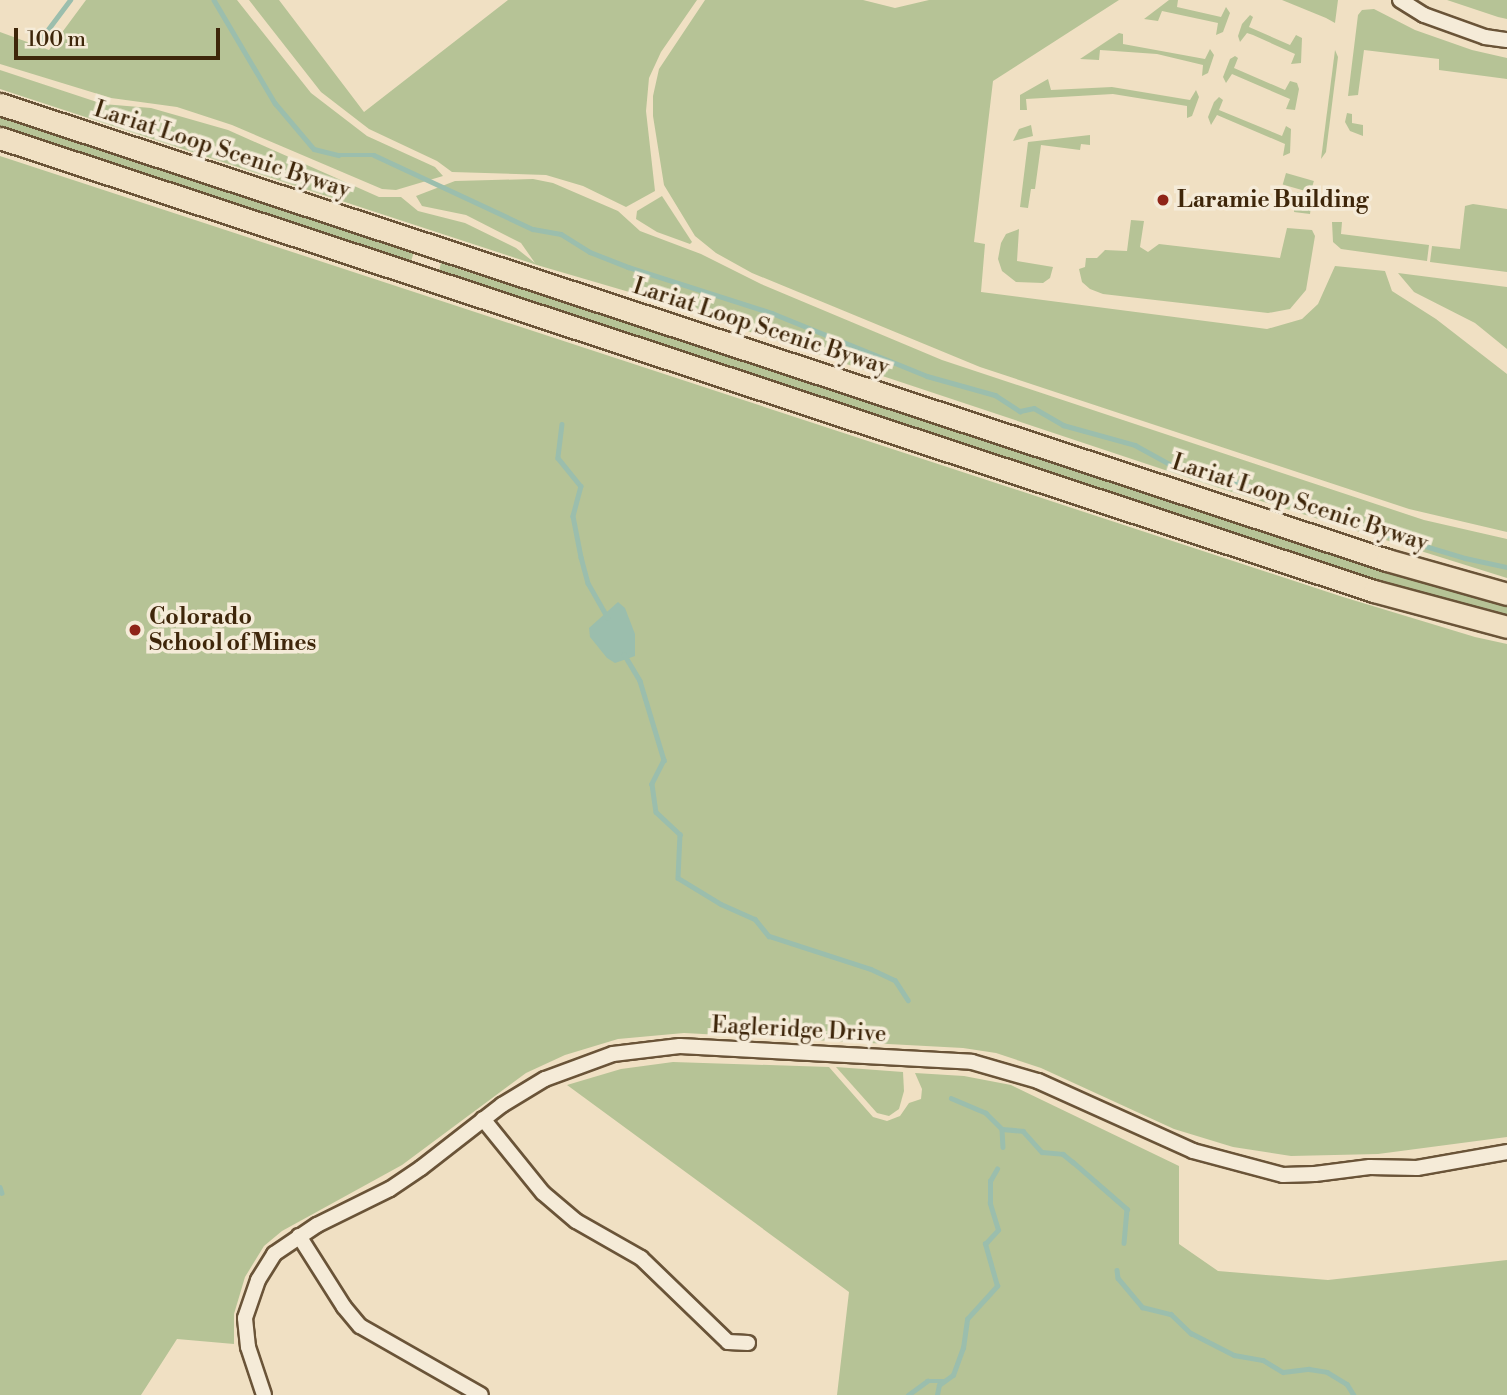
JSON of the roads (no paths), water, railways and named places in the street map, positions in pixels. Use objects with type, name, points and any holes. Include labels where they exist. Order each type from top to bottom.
[{"type":"highway","name":"Lariat Loop Scenic Byway","points":[[0,104],[1387,560],[1507,594]]},
{"type":"highway","points":[[0,138],[1374,591],[1507,627]]},
{"type":"highway","points":[[421,276],[432,246]]},
{"type":"street","points":[[1400,0],[1424,15],[1485,37],[1507,40]]},
{"type":"street","name":"Eagleridge Drive","points":[[264,1395],[248,1347],[245,1318],[258,1280],[274,1254],[299,1236],[390,1189],[483,1119],[545,1079],[598,1059],[680,1046],[972,1062],[1038,1082],[1193,1152],[1283,1175],[1370,1167],[1417,1168],[1507,1153]]},
{"type":"street","points":[[483,1119],[543,1193],[576,1221],[641,1258],[728,1342],[748,1343]]},
{"type":"street","points":[[299,1236],[344,1307],[360,1326],[481,1395]]},
{"type":"waterway","points":[[37,44],[70,0]]},
{"type":"waterway","points":[[214,0],[275,103],[314,149],[338,155],[374,155],[533,229],[561,234],[590,252],[628,267],[772,313],[927,376],[995,395],[1020,411],[1034,408],[1063,425],[1135,445],[1175,467],[1201,468],[1332,518],[1465,558],[1507,567]]},
{"type":"waterway","points":[[562,424],[558,458],[581,486],[573,516],[581,557],[588,583],[608,618]]},
{"type":"waterway","points":[[624,654],[640,681],[664,760],[652,784],[656,812],[680,834],[678,878],[721,904],[755,919],[769,936],[871,969],[895,980],[908,1000]]},
{"type":"waterway","points":[[951,1098],[986,1113],[1002,1129],[1023,1131],[1042,1152],[1063,1154],[1073,1162],[1127,1209],[1124,1243]]},
{"type":"waterway","points":[[1002,1129],[1003,1147]]},
{"type":"waterway","points":[[937,1395],[939,1385],[953,1375],[963,1348],[967,1319],[997,1286],[985,1244],[998,1230],[990,1203],[990,1181],[997,1169]]},
{"type":"waterway","points":[[0,1187],[2,1193]]},
{"type":"waterway","points":[[1117,1270],[1118,1278],[1142,1307],[1171,1314],[1191,1333],[1234,1355],[1263,1360],[1283,1372],[1309,1369],[1327,1372],[1347,1384],[1354,1395]]},
{"type":"waterway","points":[[908,1395],[927,1381],[944,1381]]},
{"type":"place","name":"Laramie Building","points":[[1163,200]]},
{"type":"place","name":"Colorado School of Mines","points":[[135,630]]}]
